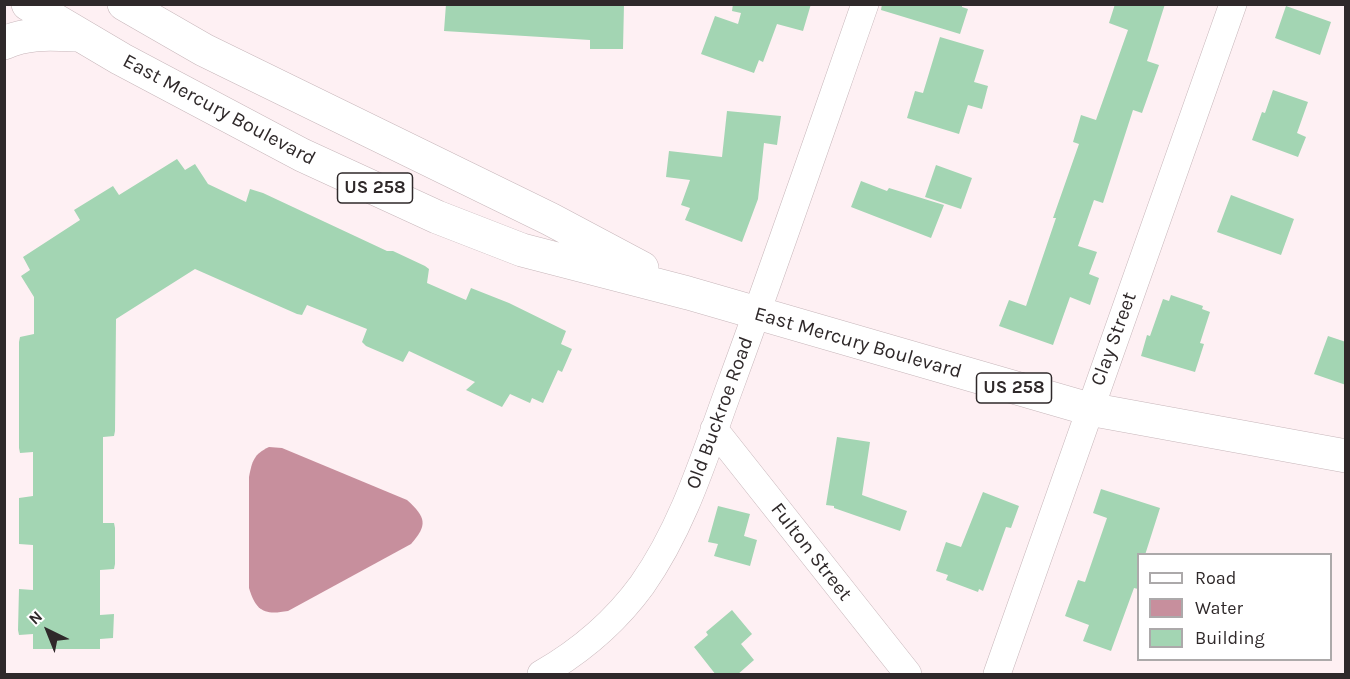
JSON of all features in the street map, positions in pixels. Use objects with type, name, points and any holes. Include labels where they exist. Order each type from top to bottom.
[{"type":"main road","name":"East Mercury Boulevard","points":[[28,4],[130,65],[302,155],[437,217],[522,250],[688,293],[1089,409],[1346,456]]},
{"type":"main road","name":"East Mercury Boulevard","points":[[124,4],[204,50],[550,219],[688,293]]},
{"type":"main road","points":[[4,43],[35,34],[81,36]]},
{"type":"street","name":"Old Buckroe Road","points":[[541,675],[594,638],[627,604],[641,586],[674,532],[756,314],[865,4]]},
{"type":"street","name":"Clay Street","points":[[997,675],[1233,4]]},
{"type":"street","name":"Fulton Street","points":[[714,429],[908,675]]},
{"type":"water","points":[[269,447],[282,448],[407,500],[421,516],[420,532],[411,544],[288,611],[267,612],[262,610],[255,602],[249,588],[249,477],[254,459]]},
{"type":"building","points":[[446,4],[624,4],[623,49],[590,49],[590,40],[444,31]]},
{"type":"building","points":[[733,4],[811,4],[803,31],[777,24],[763,62],[759,60],[754,73],[701,54],[715,16],[738,24],[741,13],[732,11]]},
{"type":"building","points":[[882,4],[962,4],[962,7],[968,9],[960,34],[881,10]]},
{"type":"building","points":[[1115,4],[1165,4],[1147,61],[1159,65],[1142,113],[1133,110],[1103,203],[1094,200],[1078,246],[1097,252],[1089,274],[1099,278],[1090,305],[1070,297],[1053,345],[999,326],[1009,300],[1026,306],[1079,144],[1073,142],[1081,115],[1096,120],[1128,30],[1109,23]]},
{"type":"building","points":[[1286,6],[1331,22],[1320,55],[1275,38]]},
{"type":"building","points":[[940,37],[984,50],[974,82],[988,86],[982,109],[968,105],[959,134],[907,118],[915,91],[923,93]]},
{"type":"building","points":[[1273,90],[1308,102],[1297,133],[1306,137],[1298,157],[1252,140]]},
{"type":"building","points":[[727,111],[781,116],[777,145],[764,143],[758,199],[742,242],[685,220],[690,208],[681,205],[690,180],[666,177],[669,151],[722,157]]},
{"type":"building","points":[[177,159],[185,170],[195,164],[208,184],[246,202],[250,189],[263,193],[387,251],[393,251],[425,266],[429,269],[427,283],[466,300],[471,288],[509,303],[566,331],[561,344],[572,349],[562,372],[558,370],[543,403],[532,398],[530,403],[510,394],[502,407],[466,390],[475,382],[409,351],[403,362],[366,346],[362,342],[367,329],[307,305],[302,315],[297,314],[195,269],[116,319],[115,431],[114,436],[103,437],[103,523],[114,523],[115,564],[114,569],[100,570],[100,615],[114,614],[113,638],[100,639],[100,649],[33,649],[33,634],[19,635],[18,630],[19,589],[33,590],[33,545],[19,544],[19,498],[33,496],[33,452],[20,453],[19,448],[19,342],[20,337],[34,334],[34,297],[21,276],[30,270],[23,257],[80,220],[74,210],[113,186],[119,195]]},
{"type":"building","points":[[936,165],[972,178],[961,209],[925,197]]},
{"type":"building","points":[[861,181],[887,191],[889,188],[944,205],[931,238],[851,207]]},
{"type":"building","points":[[1231,195],[1294,219],[1281,255],[1217,232]]},
{"type":"building","points":[[1171,295],[1203,306],[1202,309],[1210,312],[1200,343],[1204,344],[1195,372],[1141,356],[1147,335],[1150,336],[1163,299],[1169,301]]},
{"type":"building","points":[[1328,336],[1346,342],[1346,385],[1314,374]]},
{"type":"building","points":[[837,437],[870,442],[862,495],[907,511],[900,531],[826,505]]},
{"type":"building","points":[[1101,489],[1160,508],[1146,553],[1137,553],[1137,589],[1134,588],[1111,651],[1083,641],[1089,625],[1065,616],[1078,580],[1085,582],[1107,518],[1093,513]]},
{"type":"building","points":[[983,492],[1019,506],[1011,528],[1006,527],[983,591],[979,589],[978,592],[946,580],[948,575],[936,571],[946,542],[961,547]]},
{"type":"building","points":[[718,506],[750,514],[744,536],[757,540],[750,566],[714,556],[718,544],[708,542]]},
{"type":"building","points":[[732,610],[752,634],[741,644],[754,660],[737,675],[716,675],[694,647],[708,635],[706,632]]}]
